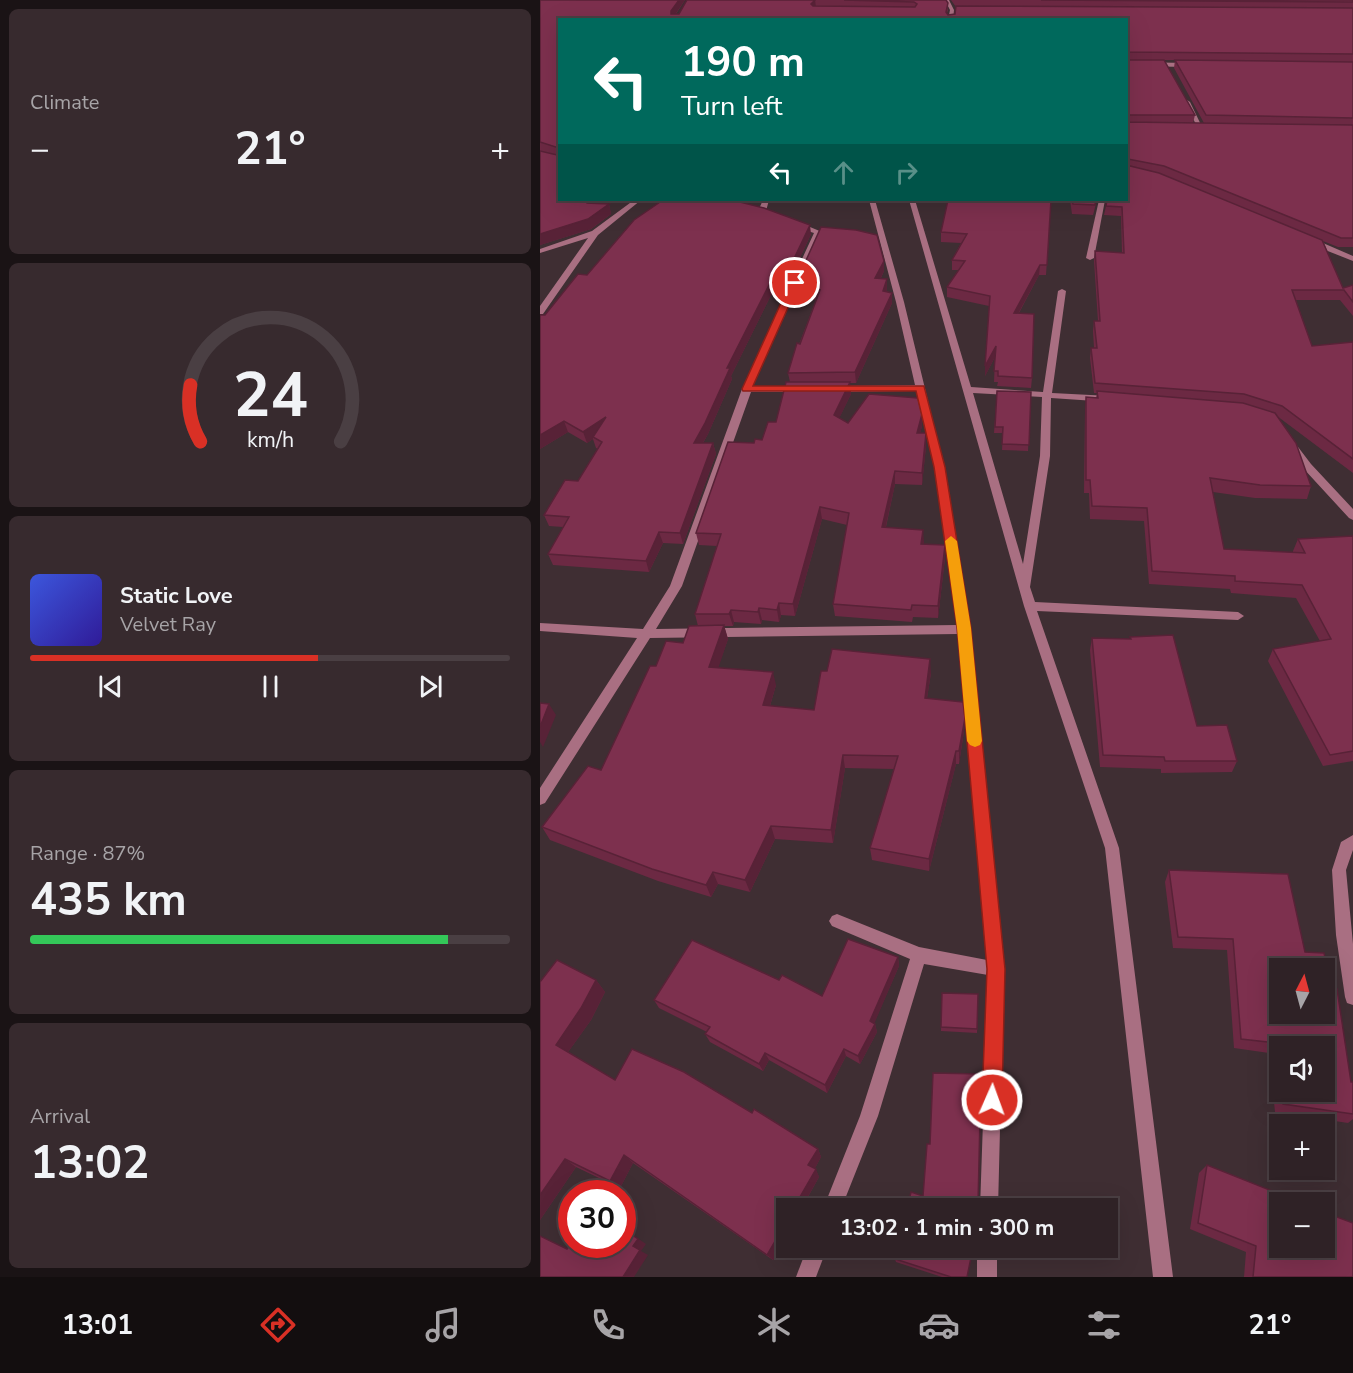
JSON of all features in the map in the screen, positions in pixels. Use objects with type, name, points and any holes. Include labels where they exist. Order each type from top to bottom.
[{"type":"street","points":[[947,0],[952,10],[950,18]]},
{"type":"street","points":[[952,10],[964,10]]},
{"type":"street","points":[[1128,64],[1200,65]]},
{"type":"street","points":[[1166,64],[1171,74]]},
{"type":"street","points":[[1181,92],[1201,128]]},
{"type":"street","points":[[1190,128],[1212,128]]},
{"type":"street","points":[[540,312],[595,233],[637,201]]},
{"type":"street","points":[[762,211],[766,201]]},
{"type":"street","points":[[872,201],[876,237],[920,388],[939,467],[964,628],[996,969],[989,1198]]},
{"type":"street","points":[[912,201],[1030,606],[1112,848],[1163,1277]]},
{"type":"street","points":[[1090,258],[1102,201]]},
{"type":"street","points":[[752,209],[772,215]]},
{"type":"street","points":[[783,219],[818,232],[828,233]]},
{"type":"street","points":[[540,799],[582,737],[646,634],[663,612],[676,586],[747,389],[818,232]]},
{"type":"street","points":[[540,251],[595,233]]},
{"type":"street","points":[[1301,237],[1353,259]]},
{"type":"street","points":[[1026,590],[1045,456],[1047,393],[1062,291]]},
{"type":"street","points":[[828,389],[920,388]]},
{"type":"street","points":[[747,389],[816,389]]},
{"type":"street","points":[[968,390],[1047,393],[1116,399]]},
{"type":"street","points":[[1288,439],[1307,466],[1353,516]]},
{"type":"street","points":[[1030,606],[1238,616]]},
{"type":"street","points":[[540,627],[646,634],[964,628]]},
{"type":"street","points":[[1353,841],[1346,846],[1339,870],[1344,936],[1353,997]]},
{"type":"street","points":[[837,921],[919,955],[996,969]]},
{"type":"street","points":[[836,1198],[869,1116],[919,955]]},
{"type":"street","points":[[806,1277],[813,1258]]},
{"type":"street","points":[[987,1258],[987,1277]]},
{"type":"building","points":[[540,0],[679,0],[671,14],[679,14],[687,0],[815,0],[811,4],[813,6],[915,7],[917,4],[914,2],[844,0],[946,0],[948,15],[955,14],[956,6],[1353,8],[1353,54],[1128,52],[1128,18],[558,18],[558,148],[540,142]]},
{"type":"building","points":[[1041,0],[1353,0],[1353,2]]},
{"type":"building","points":[[1128,60],[1164,60],[1195,115],[1128,115]]},
{"type":"building","points":[[1175,60],[1353,62],[1353,118],[1206,115]]},
{"type":"building","points":[[1128,122],[1353,125],[1353,238],[1341,238],[1164,166],[1128,159]]},
{"type":"building","points":[[540,151],[557,155],[558,201],[591,201],[588,203],[609,204],[588,219],[540,234]]},
{"type":"building","points":[[1128,165],[1159,173],[1322,240],[1343,288],[1353,285],[1353,302],[1344,290],[1292,290],[1312,346],[1353,342],[1353,459],[1282,406],[1244,394],[1095,383],[1091,348],[1097,348],[1094,321],[1100,321],[1095,251],[1124,253],[1122,207],[1106,206],[1107,201],[1128,201]]},
{"type":"building","points":[[662,201],[736,201],[764,208],[810,225],[781,286],[769,285],[727,368],[730,368],[694,443],[713,443],[680,533],[659,532],[646,561],[548,554],[569,517],[544,515],[565,480],[578,481],[602,442],[593,437],[606,417],[583,432],[564,421],[540,435],[540,315],[545,315],[578,274],[587,275],[634,220]]},
{"type":"building","points":[[948,201],[1051,201],[1047,265],[1040,265],[1014,313],[1034,314],[1032,378],[998,376],[998,371],[994,371],[996,346],[985,366],[990,296],[947,287],[965,261],[952,260],[967,234],[941,232]]},
{"type":"building","points":[[1072,201],[1096,201],[1095,205],[1073,204]]},
{"type":"building","points":[[821,227],[856,230],[877,235],[884,261],[875,278],[887,279],[883,291],[892,293],[855,372],[788,373],[797,343],[800,344],[820,290],[794,287]]},
{"type":"building","points":[[786,382],[850,382],[834,415],[848,423],[869,394],[918,398],[922,414],[917,433],[926,433],[922,473],[895,471],[882,527],[923,530],[921,544],[945,545],[938,606],[912,605],[911,610],[833,604],[849,513],[820,507],[793,604],[779,603],[777,610],[759,608],[758,612],[731,610],[729,614],[695,614],[721,534],[696,533],[728,442],[754,443],[755,439],[762,440],[768,422],[776,422]]},
{"type":"building","points":[[997,391],[1031,392],[1029,445],[1002,444],[1003,427],[995,427]]},
{"type":"building","points":[[1097,391],[1243,403],[1275,413],[1296,443],[1311,486],[1260,485],[1210,478],[1224,549],[1305,553],[1298,539],[1353,536],[1353,751],[1330,755],[1273,649],[1331,639],[1302,585],[1235,581],[1235,576],[1152,571],[1147,508],[1092,506],[1090,480],[1086,480],[1086,397],[1098,398]]},
{"type":"building","points":[[724,625],[709,667],[773,672],[763,705],[814,710],[821,671],[827,671],[832,649],[930,659],[925,698],[963,702],[965,718],[959,751],[956,751],[929,859],[870,848],[898,756],[843,755],[831,830],[771,826],[745,880],[713,872],[706,885],[652,869],[542,827],[588,766],[601,770],[650,666],[656,666],[666,641],[683,643],[689,626]]},
{"type":"building","points":[[1173,635],[1197,726],[1227,725],[1237,761],[1165,761],[1164,757],[1103,755],[1092,638],[1131,639],[1130,637]]},
{"type":"building","points":[[540,703],[549,704],[540,727]]},
{"type":"building","points":[[1169,870],[1288,874],[1305,952],[1324,953],[1325,958],[1269,958],[1269,1024],[1335,1024],[1335,989],[1337,989],[1351,1082],[1353,1082],[1353,1114],[1283,1104],[1283,1102],[1335,1102],[1335,1036],[1269,1036],[1269,1042],[1241,1039],[1233,939],[1178,937]]},
{"type":"building","points":[[848,939],[898,957],[870,1021],[875,1024],[858,1056],[844,1049],[825,1085],[765,1053],[759,1064],[705,1034],[710,1027],[654,1000],[692,940],[779,980],[782,975],[822,996]]},
{"type":"building","points":[[557,960],[596,980],[581,1008],[556,1045],[615,1080],[632,1049],[684,1072],[752,1113],[754,1109],[818,1149],[808,1165],[816,1169],[799,1198],[776,1198],[776,1239],[767,1255],[624,1155],[611,1180],[565,1159],[540,1195],[540,982]]},
{"type":"building","points":[[942,993],[978,994],[977,1029],[941,1027]]},
{"type":"building","points":[[933,1073],[981,1074],[978,1198],[910,1198],[911,1192],[923,1196],[927,1144],[930,1144]]},
{"type":"building","points":[[1207,1165],[1274,1192],[1269,1192],[1269,1258],[1335,1258],[1335,1216],[1353,1223],[1353,1277],[1253,1277],[1256,1246],[1198,1223]]},
{"type":"building","points":[[540,1236],[558,1245],[558,1258],[635,1258],[623,1277],[540,1277]]},
{"type":"building","points":[[971,1258],[967,1277],[951,1277],[895,1259]]},
{"type":"slow traffic","points":[[951,541],[964,628],[975,741]]},
{"type":"route","points":[[795,283],[747,389],[920,388],[930,428],[939,467],[964,628],[996,969],[992,1100]]}]
